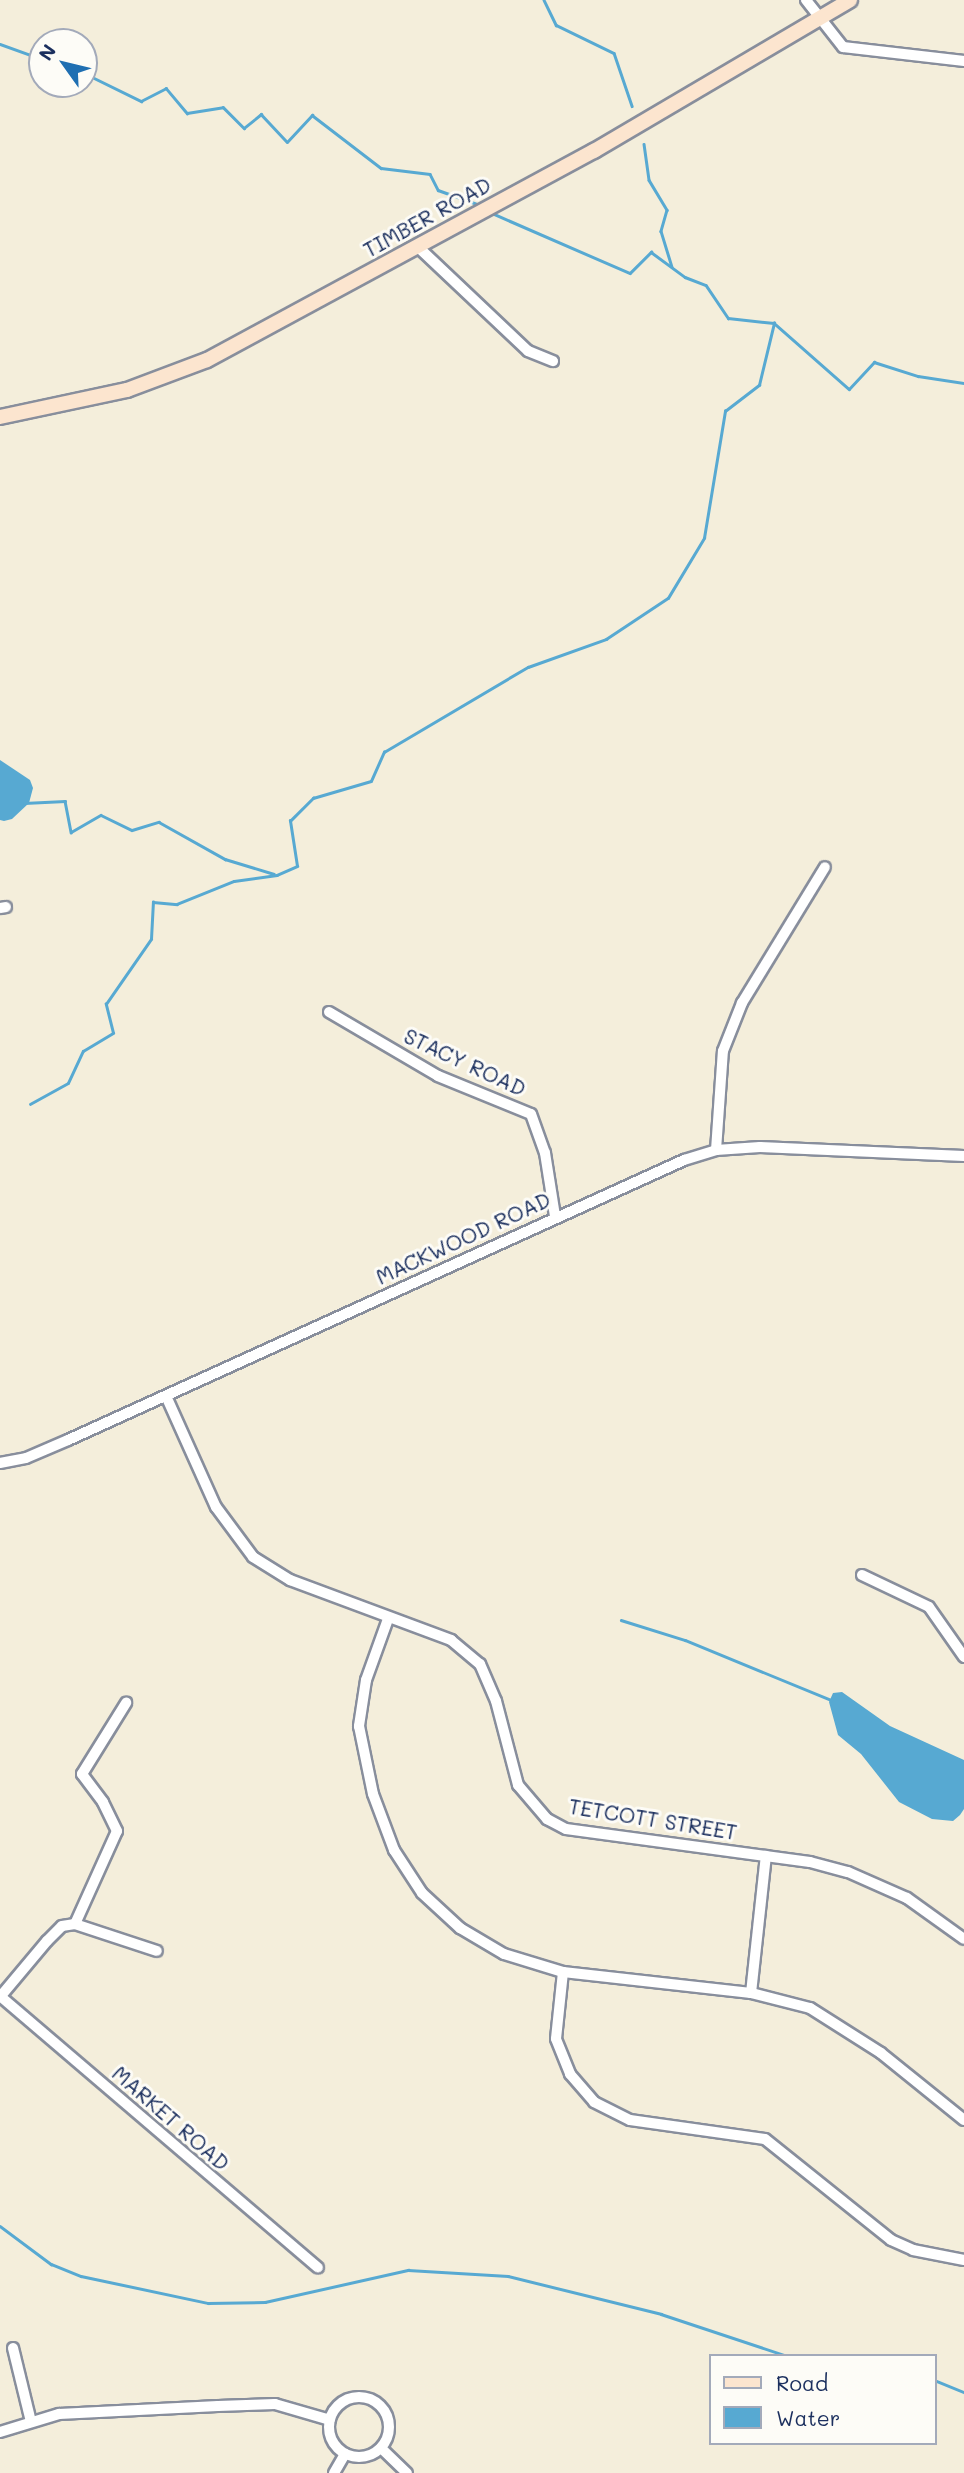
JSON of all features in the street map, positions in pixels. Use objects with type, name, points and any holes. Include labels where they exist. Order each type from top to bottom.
[{"type":"street","points":[[806,0],[843,47],[855,51],[964,61]]},
{"type":"street","name":"TIMBER ROAD","points":[[0,417],[127,390],[207,360],[820,21],[850,0]]},
{"type":"street","points":[[417,246],[528,351],[553,361]]},
{"type":"street","points":[[716,1150],[723,1051],[741,1003],[825,867]]},
{"type":"street","name":"STACY ROAD","points":[[329,1012],[438,1076],[531,1114],[545,1153],[555,1216]]},
{"type":"street","name":"MACKWOOD ROAD","points":[[0,1463],[26,1458],[664,1167],[716,1150],[761,1147],[964,1156]]},
{"type":"street","name":"TETCOTT STREET","points":[[166,1396],[216,1507],[253,1557],[290,1580],[388,1619],[451,1640],[480,1664],[496,1701],[518,1785],[547,1819],[566,1829],[810,1862],[878,1884],[927,1911],[964,1939]]},
{"type":"street","points":[[862,1575],[929,1607],[964,1657]]},
{"type":"street","points":[[388,1619],[366,1680],[359,1726],[373,1794],[394,1850],[422,1893],[460,1928],[504,1954],[563,1972],[751,1993],[828,2016],[881,2053],[964,2120]]},
{"type":"street","points":[[75,1924],[117,1831],[103,1802],[82,1774],[126,1703]]},
{"type":"street","points":[[751,1993],[766,1856]]},
{"type":"street","points":[[0,1997],[62,1926],[75,1924],[158,1951]]},
{"type":"street","points":[[563,1972],[556,2039],[570,2074],[594,2102],[630,2120],[765,2140],[891,2240],[913,2250],[964,2260]]},
{"type":"street","name":"MARKET ROAD","points":[[0,1997],[318,2268]]},
{"type":"street","points":[[13,2348],[31,2423]]},
{"type":"street","points":[[365,2397],[376,2401],[389,2423],[381,2448],[359,2457],[345,2454],[331,2438],[330,2420],[346,2400],[365,2397]]},
{"type":"street","points":[[0,2431],[59,2414],[275,2404],[330,2420]]},
{"type":"street","points":[[381,2448],[407,2473]]},
{"type":"street","points":[[334,2473],[345,2454]]},
{"type":"water","points":[[0,760],[30,780],[33,788],[29,803],[12,819],[4,821],[0,820]]},
{"type":"water","points":[[842,1692],[890,1726],[964,1760],[964,1809],[960,1815],[953,1821],[932,1819],[899,1802],[861,1754],[838,1735],[829,1702],[833,1693]]},
{"type":"waterway","points":[[544,0],[556,25],[614,53],[632,106]]},
{"type":"waterway","points":[[0,44],[28,54]]},
{"type":"waterway","points":[[98,80],[141,101],[166,88],[187,113],[223,107],[244,128],[261,114],[287,142],[312,115],[381,168],[430,174],[438,190],[477,204]]},
{"type":"waterway","points":[[644,144],[649,180],[667,210],[661,231],[672,266]]},
{"type":"waterway","points":[[494,214],[630,273],[651,252],[685,277],[706,285],[728,318],[774,323],[849,389],[874,362],[918,376],[964,383]]},
{"type":"waterway","points":[[30,1104],[68,1083],[83,1051],[113,1033],[106,1004],[151,939],[153,902],[177,904],[234,881],[277,875],[297,866],[290,821],[313,798],[371,781],[384,752],[528,667],[606,639],[668,598],[704,538],[725,411],[759,385],[774,323]]},
{"type":"waterway","points":[[24,803],[65,801],[71,832],[101,815],[132,830],[159,822],[225,859],[274,874]]},
{"type":"waterway","points":[[621,1620],[685,1640],[831,1700]]},
{"type":"waterway","points":[[0,2226],[51,2264],[81,2276],[208,2303],[265,2302],[408,2270],[508,2276],[661,2314],[781,2354]]},
{"type":"waterway","points":[[936,2381],[964,2392]]}]
